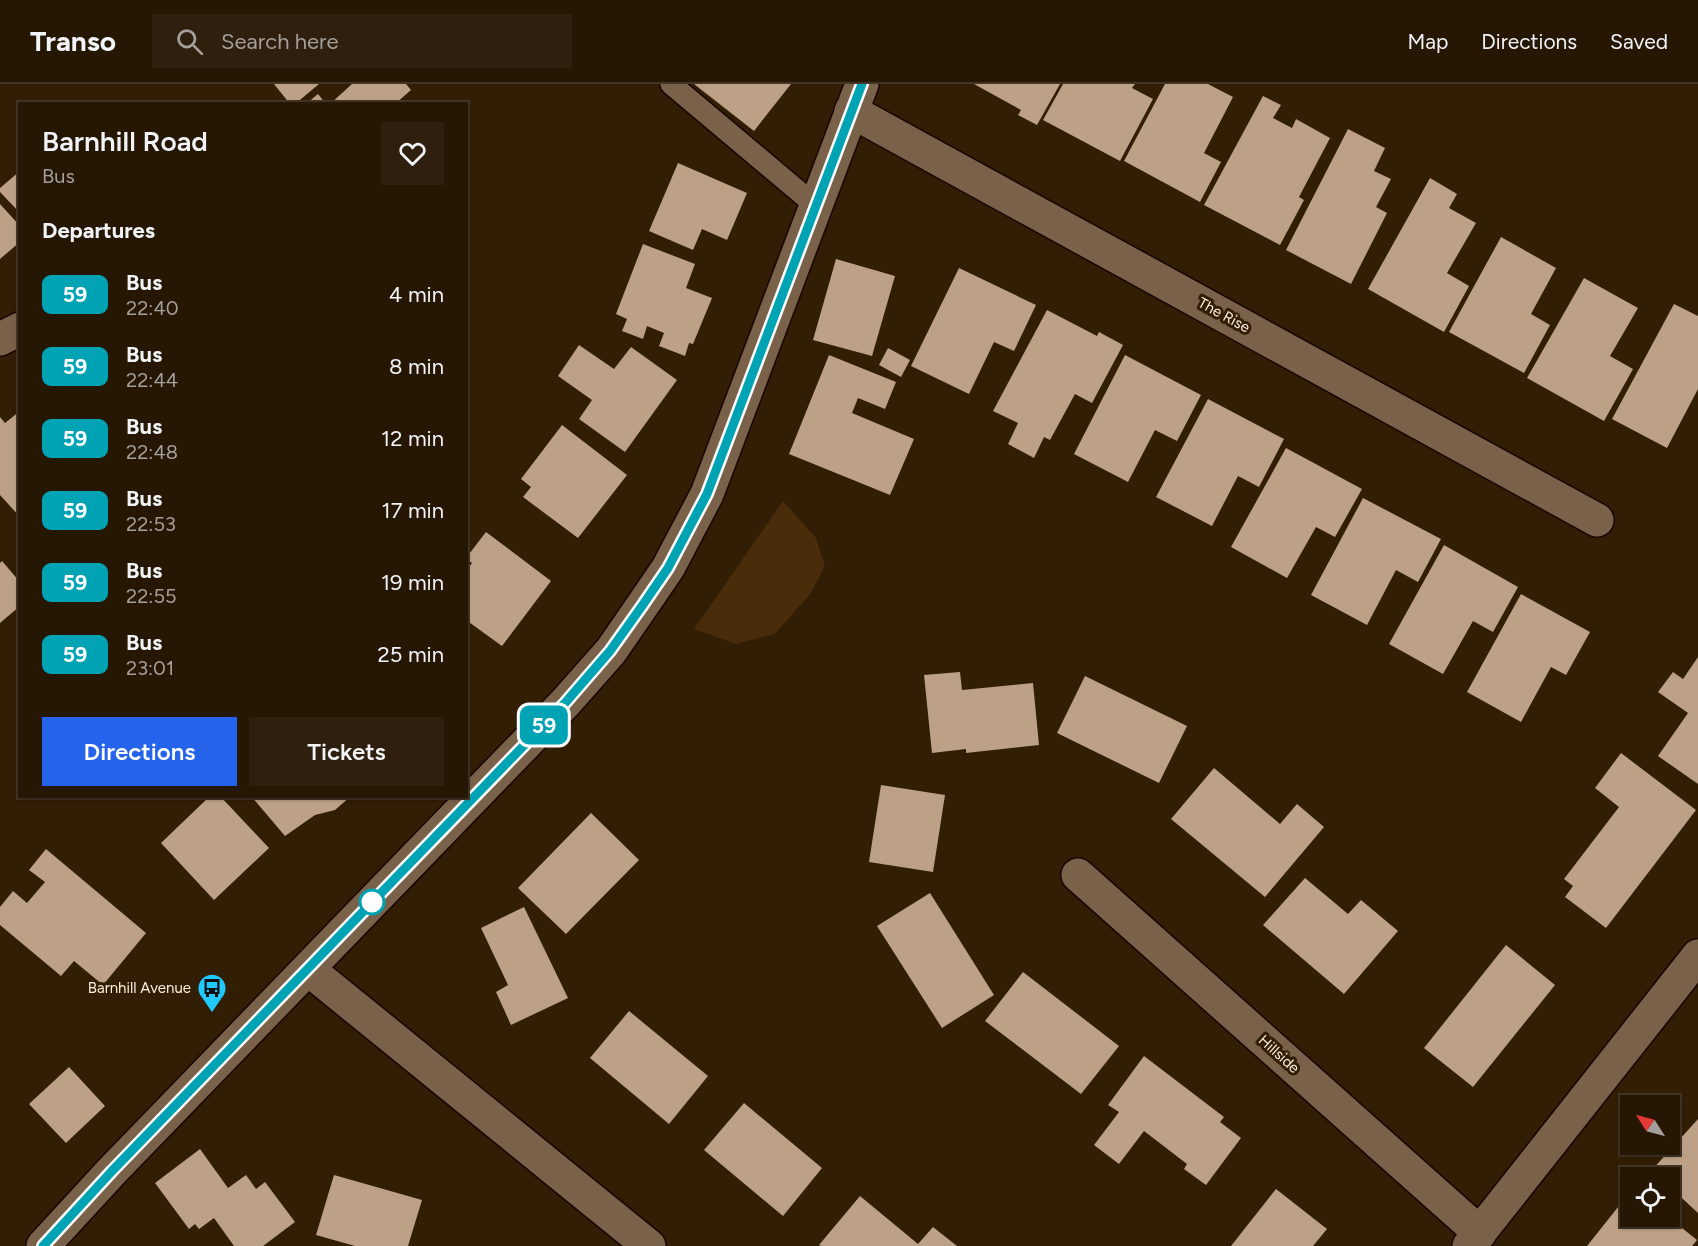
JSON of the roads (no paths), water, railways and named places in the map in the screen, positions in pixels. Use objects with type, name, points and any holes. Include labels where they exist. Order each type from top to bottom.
[{"type":"street","points":[[43,1246],[112,1171],[565,703],[610,651],[668,568],[707,494],[856,97]]},
{"type":"street","name":"The Rise","points":[[856,97],[1597,520]]},
{"type":"street","points":[[0,339],[18,329]]},
{"type":"street","name":"Hillside","points":[[1078,875],[1474,1239],[1698,956]]},
{"type":"street","points":[[308,969],[649,1246]]},
{"type":"lane","points":[[671,84],[816,206]]},
{"type":"place","name":"Barnhill Avenue","points":[[212,1014]]}]
